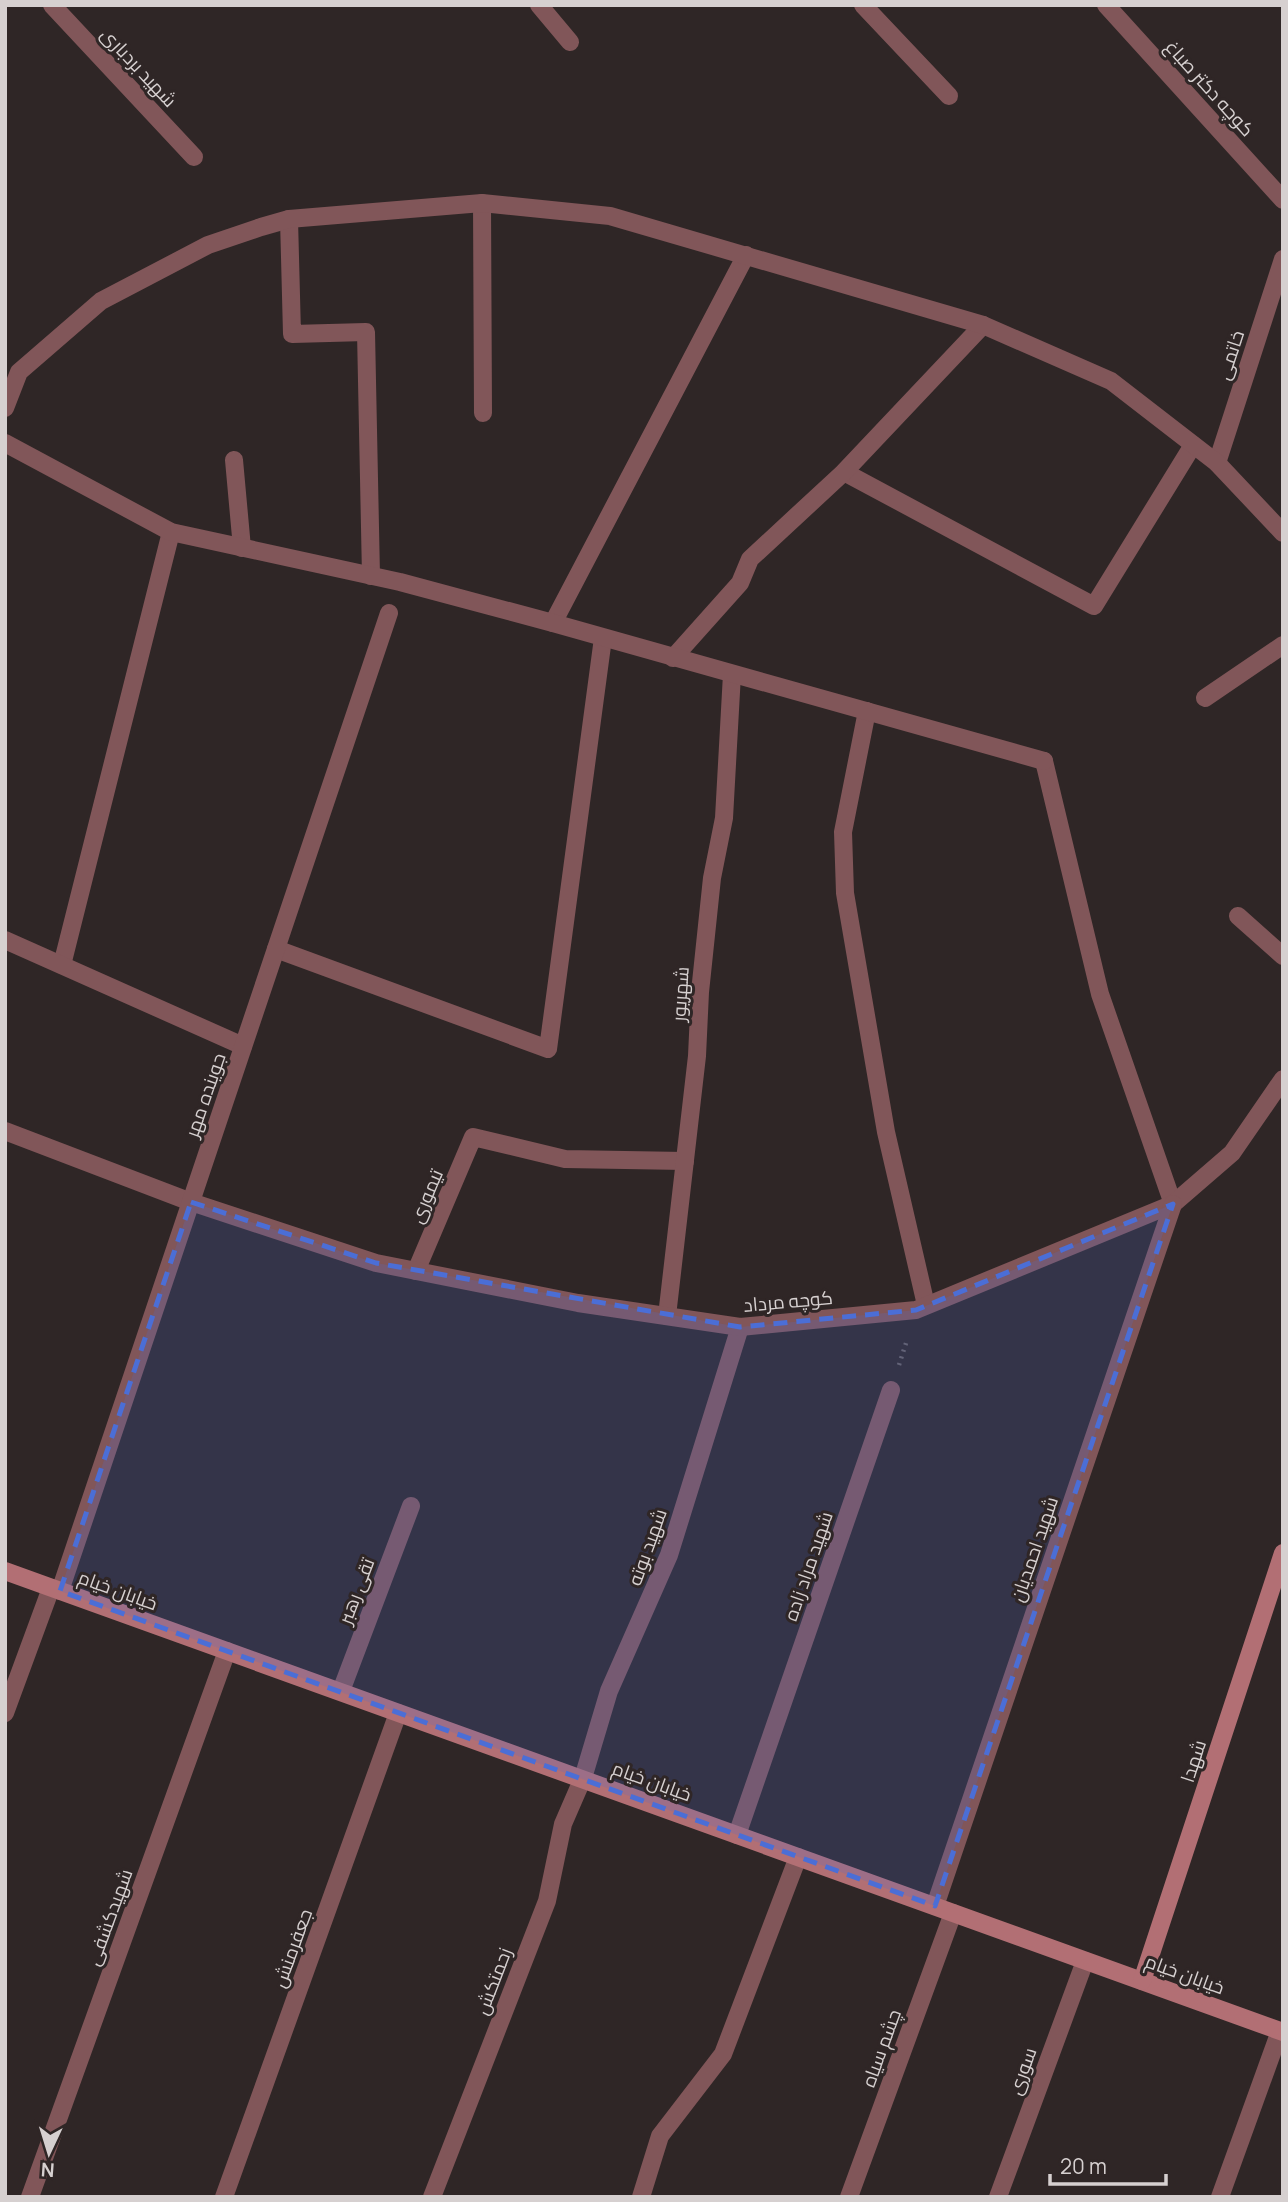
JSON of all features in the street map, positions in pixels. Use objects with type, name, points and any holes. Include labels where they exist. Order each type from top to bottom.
[{"type":"street","name":"شهید بردباری","points":[[52,5],[194,157]]},
{"type":"street","points":[[540,5],[570,42]]},
{"type":"street","points":[[863,5],[949,96]]},
{"type":"street","name":"کوچه دکتر صباغ","points":[[1106,5],[1283,200]]},
{"type":"street","points":[[482,203],[483,413]]},
{"type":"street","points":[[5,408],[19,372],[101,301],[208,245],[289,219],[482,203],[610,216],[983,325],[1111,381],[1217,463],[1283,533]]},
{"type":"street","points":[[289,219],[292,334],[366,332],[371,576]]},
{"type":"street","points":[[553,622],[746,255]]},
{"type":"street","name":"خاتمی","points":[[1217,463],[1283,259]]},
{"type":"street","points":[[673,658],[740,583],[750,559],[844,471],[983,325]]},
{"type":"street","points":[[5,443],[171,532],[371,576],[553,622],[1044,761],[1100,994],[1173,1205]]},
{"type":"street","points":[[844,471],[1094,606],[1193,445]]},
{"type":"street","points":[[233,460],[242,548]]},
{"type":"street","points":[[62,965],[171,532]]},
{"type":"street","name":"جوینده مهر","points":[[5,1713],[56,1590],[191,1202],[389,613]]},
{"type":"street","points":[[276,948],[548,1049],[603,638]]},
{"type":"street","points":[[1205,698],[1283,645]]},
{"type":"street","name":"شهریور","points":[[667,1316],[697,1056],[712,878],[724,818],[732,674]]},
{"type":"street","points":[[867,712],[843,832],[845,893],[886,1132],[921,1307]]},
{"type":"street","points":[[1238,916],[1283,956]]},
{"type":"street","points":[[5,940],[243,1046]]},
{"type":"street","name":"کوچه مرداد","points":[[5,1131],[191,1202],[376,1263],[578,1303],[740,1327],[921,1307],[1173,1205],[1232,1153],[1283,1079]]},
{"type":"street","name":"تیموری","points":[[416,1271],[473,1137],[565,1159],[685,1161]]},
{"type":"street","name":"شهید احمدیان","points":[[935,1906],[1173,1205]]},
{"type":"street","name":"شهید بوته","points":[[583,1778],[609,1691],[669,1555],[740,1327]]},
{"type":"street","name":"شهید مراد زاده","points":[[737,1835],[891,1390]]},
{"type":"street","name":"تقی رهبر","points":[[341,1691],[411,1506]]},
{"type":"street","name":"شهدا","points":[[1142,1981],[1283,1553]]},
{"type":"street","name":"خیابان خیام","points":[[5,1571],[1281,2031]]},
{"type":"street","name":"شهیدکشفی","points":[[30,2197],[227,1651]]},
{"type":"street","name":"جعفرمنش","points":[[224,2197],[398,1713]]},
{"type":"street","name":"زحمتکش","points":[[432,2197],[547,1901],[563,1824],[583,1778]]},
{"type":"street","points":[[641,2197],[660,2136],[723,2054],[798,1857]]},
{"type":"street","name":"چشم سیاه","points":[[849,2197],[953,1913]]},
{"type":"street","name":"سوری","points":[[999,2197],[1085,1961]]},
{"type":"street","points":[[1220,2197],[1281,2031]]},
{"type":"path","points":[[891,1390],[921,1307]]},
{"type":"highlighted area","points":[[191,1202],[376,1263],[740,1327],[916,1310],[1173,1204],[935,1906],[60,1591]]}]
